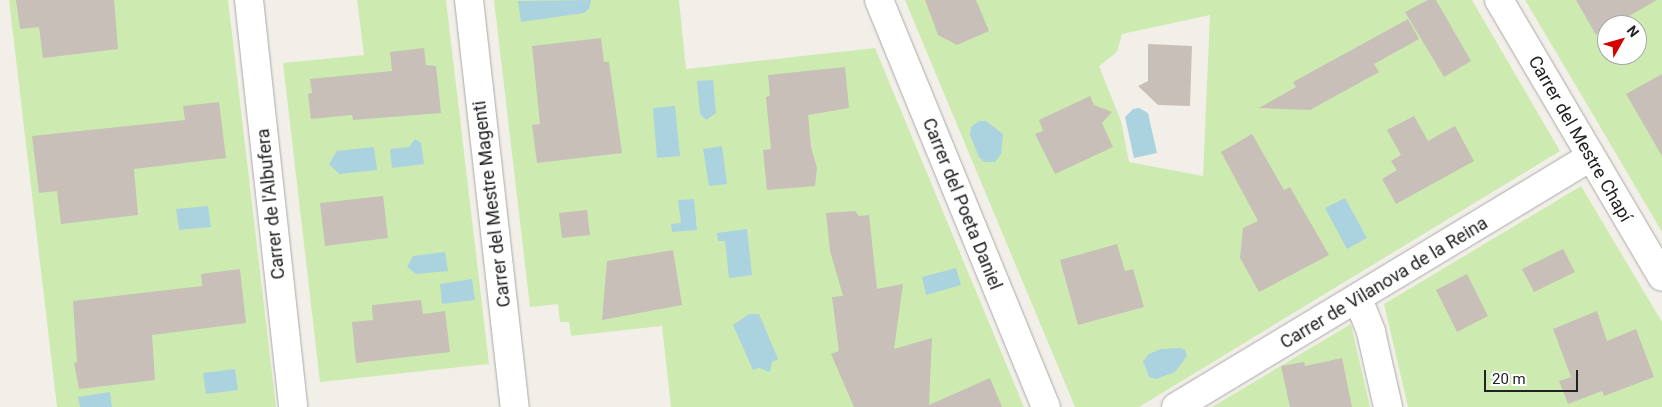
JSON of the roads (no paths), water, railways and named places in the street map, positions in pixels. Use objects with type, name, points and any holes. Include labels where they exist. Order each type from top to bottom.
[{"type":"street","name":"Carrer de l'Albufera","points":[[249,0],[293,407]]},
{"type":"street","name":"Carrer del Mestre Magenti","points":[[468,0],[515,407]]},
{"type":"street","name":"Carrer del Poeta Daniel","points":[[879,0],[1046,407]]},
{"type":"street","name":"Carrer del Mestre Chapí","points":[[1499,0],[1662,278]]},
{"type":"street","name":"Carrer de Vilanova de la Reina","points":[[1176,407],[1358,299],[1590,157]]},
{"type":"street","points":[[1358,299],[1371,332],[1388,407]]},
{"type":"water","points":[[591,0],[589,9],[584,13],[521,22],[518,1]]},
{"type":"water","points":[[713,80],[716,113],[706,120],[700,114],[697,81]]},
{"type":"water","points":[[675,106],[680,156],[657,158],[653,108]]},
{"type":"water","points":[[1139,108],[1148,113],[1157,153],[1134,158],[1125,117],[1133,109]]},
{"type":"water","points":[[979,121],[986,121],[1003,134],[1001,154],[995,162],[984,162],[979,157],[970,135],[971,127]]},
{"type":"water","points":[[415,139],[421,143],[424,164],[392,168],[390,149],[409,147]]},
{"type":"water","points":[[722,146],[727,184],[709,186],[703,149]]},
{"type":"water","points":[[374,147],[377,170],[339,174],[329,164],[337,151]]},
{"type":"water","points":[[1345,198],[1367,238],[1347,249],[1325,208]]},
{"type":"water","points":[[694,199],[697,230],[672,232],[671,224],[681,223],[678,200]]},
{"type":"water","points":[[208,206],[211,227],[179,230],[176,209]]},
{"type":"water","points":[[747,229],[752,275],[729,278],[725,241],[718,241],[717,233]]},
{"type":"water","points":[[445,252],[448,271],[416,274],[407,267],[413,256]]},
{"type":"water","points":[[956,268],[961,285],[926,295],[922,277]]},
{"type":"water","points":[[472,279],[475,300],[442,304],[440,284]]},
{"type":"water","points":[[749,314],[759,314],[778,359],[772,362],[770,372],[759,368],[753,370],[733,325]]},
{"type":"water","points":[[1180,348],[1185,350],[1187,356],[1175,372],[1156,379],[1149,377],[1143,361],[1149,354],[1161,349]]},
{"type":"water","points":[[235,369],[238,390],[206,394],[203,373]]},
{"type":"water","points":[[110,392],[112,407],[80,407],[78,397]]}]
